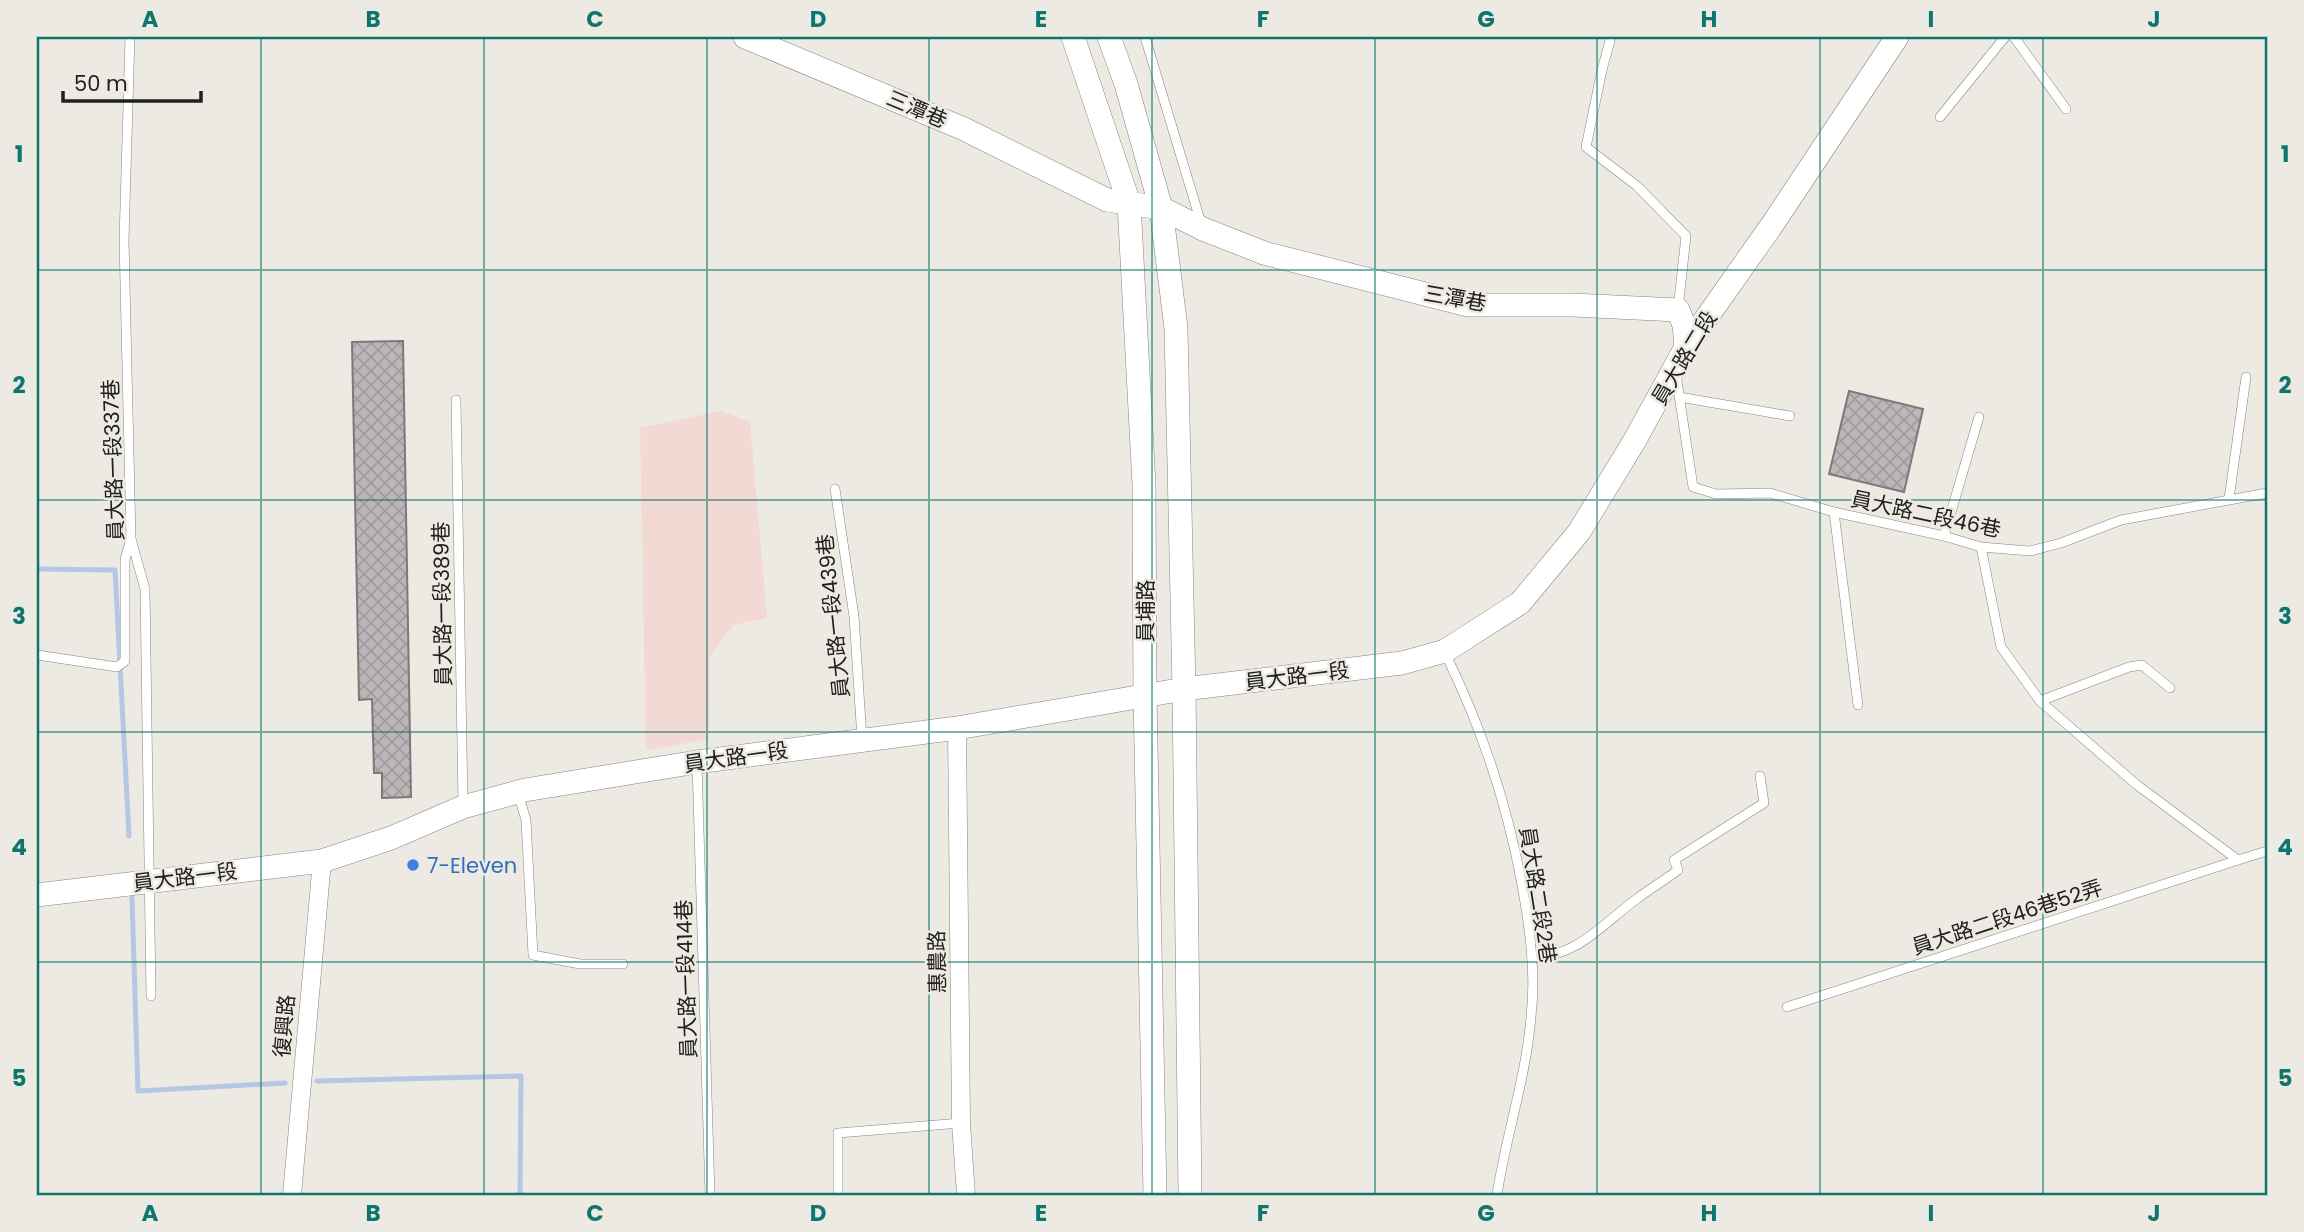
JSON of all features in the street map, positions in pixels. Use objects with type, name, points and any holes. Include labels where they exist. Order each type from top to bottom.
[{"type":"street","name":"三潭巷","points":[[745,37],[964,129],[1107,200],[1161,208],[1203,229],[1264,253],[1468,305],[1573,305],[1678,310]]},
{"type":"street","name":"員埔路","points":[[1073,37],[1129,203],[1144,485],[1145,696],[1155,1195]]},
{"type":"street","name":"員埔路","points":[[1109,37],[1126,84],[1161,208],[1176,328],[1184,690],[1189,1195]]},
{"type":"street","name":"員大路二段","points":[[1445,651],[1520,604],[1579,532],[1635,440],[1686,347],[1774,222],[1897,37]]},
{"type":"street","points":[[1678,310],[1684,325],[1686,347]]},
{"type":"street","name":"員大路一段","points":[[37,895],[322,861],[391,838],[463,807],[518,792],[697,762],[957,728],[1184,690],[1402,663],[1445,651]]},
{"type":"street","name":"惠農路","points":[[957,728],[961,1123],[966,1195]]},
{"type":"street","name":"復興路","points":[[292,1195],[322,861]]},
{"type":"lane","name":"員大路一段337巷","points":[[130,37],[124,240],[131,538],[145,589],[151,996]]},
{"type":"lane","points":[[1145,37],[1203,229]]},
{"type":"lane","points":[[1611,37],[1586,147],[1637,186],[1686,236],[1678,310]]},
{"type":"lane","points":[[1940,117],[2005,37]]},
{"type":"lane","points":[[2014,37],[2066,109]]},
{"type":"lane","name":"員大路二段46巷","points":[[1675,369],[1693,487],[1716,494],[1770,493],[1834,512],[1944,536],[1981,547],[2030,551],[2061,543],[2121,520],[2267,493]]},
{"type":"lane","points":[[2229,499],[2246,377]]},
{"type":"lane","points":[[1679,397],[1790,416]]},
{"type":"lane","name":"員大路一段389巷","points":[[456,400],[463,807]]},
{"type":"lane","points":[[1944,536],[1979,417]]},
{"type":"lane","name":"員大路一段439巷","points":[[835,489],[854,616],[862,741]]},
{"type":"lane","points":[[1834,512],[1858,705]]},
{"type":"lane","points":[[37,655],[117,667],[125,661],[125,559],[131,538]]},
{"type":"lane","points":[[1981,547],[2001,647],[2040,701],[2137,785],[2238,860]]},
{"type":"lane","name":"員大路二段2巷","points":[[1445,651],[1476,720],[1500,787],[1516,851],[1532,958],[1532,1015],[1528,1046],[1497,1195]]},
{"type":"lane","points":[[2040,701],[2129,667],[2142,665],[2170,688]]},
{"type":"lane","name":"員大路一段414巷","points":[[697,762],[710,1195]]},
{"type":"lane","points":[[1532,958],[1560,954],[1581,943],[1678,870],[1674,860],[1765,803],[1760,776]]},
{"type":"lane","points":[[518,792],[526,820],[533,954],[580,964],[623,964]]},
{"type":"lane","name":"員大路二段46巷52弄","points":[[1787,1007],[2267,851]]},
{"type":"lane","points":[[838,1195],[838,1133],[961,1123]]},
{"type":"shaded area","points":[[721,411],[750,422],[767,618],[733,625],[710,656],[709,739],[646,750],[640,428]]},
{"type":"building","points":[[403,341],[411,797],[382,798],[382,773],[374,773],[372,699],[359,700],[352,342]]},
{"type":"building","points":[[1849,391],[1923,409],[1904,492],[1829,474]]},
{"type":"waterway","points":[[37,569],[115,570],[129,836]]},
{"type":"waterway","points":[[132,898],[138,1091],[285,1083]]},
{"type":"waterway","points":[[317,1081],[521,1076],[520,1195]]},
{"type":"place","name":"7-Eleven","points":[[413,865]]}]
